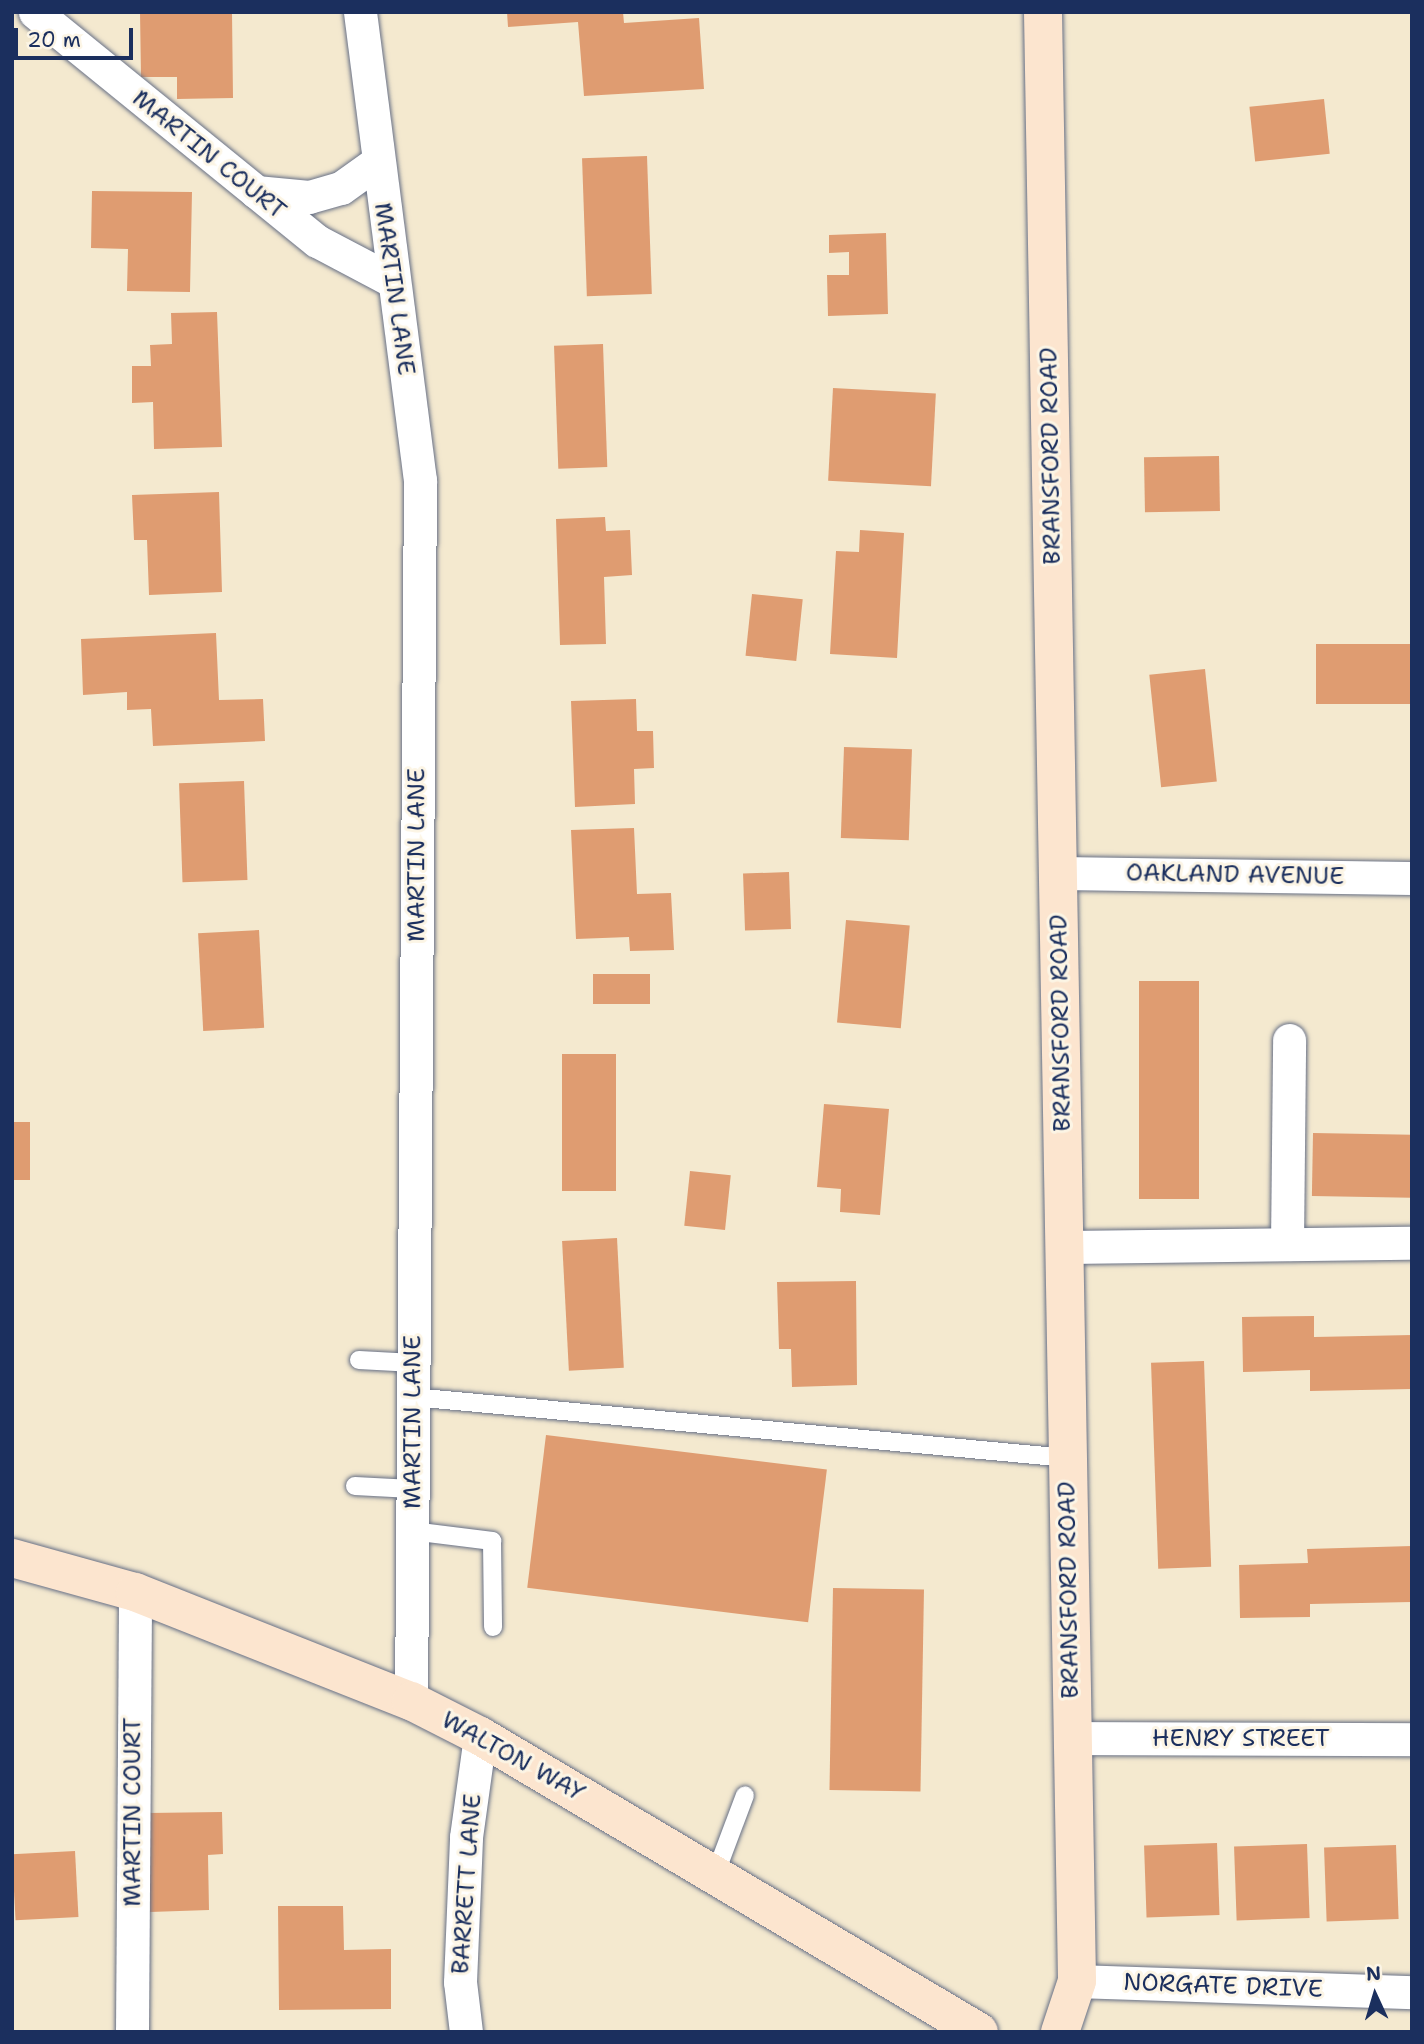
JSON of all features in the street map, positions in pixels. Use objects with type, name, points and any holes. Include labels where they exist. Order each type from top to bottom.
[{"type":"street","name":"MARTIN COURT","points":[[35,12],[317,241],[393,281]]},
{"type":"street","name":"MARTIN LANE","points":[[360,12],[377,162],[420,480],[411,1701]]},
{"type":"street","name":"BRANSFORD ROAD","points":[[1043,12],[1077,1981],[1060,2032]]},
{"type":"street","points":[[256,192],[309,197],[341,188],[377,162]]},
{"type":"street","name":"OAKLAND AVENUE","points":[[1059,873],[1412,878]]},
{"type":"street","points":[[1287,1244],[1289,1040]]},
{"type":"street","points":[[1064,1247],[1412,1243]]},
{"type":"street","name":"WALTON WAY","points":[[12,1558],[135,1592],[411,1701],[480,1735],[979,2032]]},
{"type":"street","name":"MARTIN COURT","points":[[132,2032],[135,1592]]},
{"type":"street","name":"BARRETT LANE","points":[[466,2032],[460,1982],[466,1837],[480,1735]]},
{"type":"street","name":"HENRY STREET","points":[[1071,1738],[1412,1739]]},
{"type":"street","name":"NORGATE DRIVE","points":[[1077,1981],[1412,1992]]},
{"type":"lane","points":[[359,1360],[414,1363]]},
{"type":"lane","points":[[413,1397],[1067,1458]]},
{"type":"lane","points":[[355,1486],[412,1489]]},
{"type":"lane","points":[[412,1531],[492,1541],[493,1627]]},
{"type":"lane","points":[[715,1875],[745,1795]]},
{"type":"building","points":[[140,12],[232,12],[233,98],[177,99],[177,77],[141,77]]},
{"type":"building","points":[[507,12],[623,12],[624,23],[699,18],[704,89],[584,96],[578,22],[508,27]]},
{"type":"building","points":[[1324,99],[1330,154],[1255,162],[1249,107]]},
{"type":"building","points":[[647,156],[652,294],[587,296],[582,158]]},
{"type":"building","points":[[92,191],[192,192],[190,292],[127,291],[128,249],[91,248]]},
{"type":"building","points":[[886,233],[888,314],[828,316],[827,275],[849,275],[849,252],[829,253],[829,235]]},
{"type":"building","points":[[217,312],[222,447],[154,449],[153,402],[132,403],[132,366],[151,366],[150,345],[172,344],[171,313]]},
{"type":"building","points":[[603,344],[607,467],[558,469],[554,346]]},
{"type":"building","points":[[833,388],[936,393],[931,486],[828,481]]},
{"type":"building","points":[[1219,456],[1220,511],[1145,512],[1144,457]]},
{"type":"building","points":[[219,492],[222,592],[149,595],[147,540],[134,540],[132,495]]},
{"type":"building","points":[[605,517],[606,531],[630,530],[632,575],[604,577],[606,644],[560,645],[556,519]]},
{"type":"building","points":[[860,530],[904,533],[897,658],[830,654],[836,551],[859,552]]},
{"type":"building","points":[[752,594],[803,599],[796,661],[746,656]]},
{"type":"building","points":[[216,633],[219,700],[263,699],[265,741],[153,746],[151,709],[127,710],[127,692],[83,695],[81,639]]},
{"type":"building","points":[[1316,644],[1412,644],[1412,704],[1316,704]]},
{"type":"building","points":[[1205,669],[1217,781],[1161,787],[1149,675]]},
{"type":"building","points":[[636,699],[637,731],[653,731],[654,768],[634,769],[635,804],[575,807],[571,701]]},
{"type":"building","points":[[844,747],[912,749],[909,840],[841,838]]},
{"type":"building","points":[[244,781],[247,880],[182,882],[179,783]]},
{"type":"building","points":[[634,828],[637,894],[671,893],[674,950],[630,951],[629,937],[576,939],[571,830]]},
{"type":"building","points":[[789,872],[791,929],[745,931],[743,874]]},
{"type":"building","points":[[846,920],[910,926],[901,1028],[837,1023]]},
{"type":"building","points":[[259,930],[264,1028],[203,1031],[198,933]]},
{"type":"building","points":[[593,974],[650,974],[650,1004],[593,1004]]},
{"type":"building","points":[[1139,981],[1199,981],[1199,1199],[1139,1199]]},
{"type":"building","points":[[562,1054],[616,1054],[616,1191],[562,1191]]},
{"type":"building","points":[[824,1104],[889,1109],[880,1215],[840,1212],[841,1189],[817,1187]]},
{"type":"building","points":[[12,1122],[30,1122],[30,1180],[12,1180]]},
{"type":"building","points":[[1313,1133],[1412,1135],[1411,1198],[1312,1196]]},
{"type":"building","points":[[690,1171],[731,1175],[725,1230],[684,1226]]},
{"type":"building","points":[[617,1238],[624,1368],[569,1371],[562,1241]]},
{"type":"building","points":[[856,1281],[857,1385],[792,1387],[791,1349],[779,1349],[777,1282]]},
{"type":"building","points":[[1314,1316],[1314,1337],[1412,1335],[1412,1389],[1310,1391],[1310,1370],[1243,1372],[1242,1317]]},
{"type":"building","points":[[1204,1361],[1211,1567],[1158,1569],[1151,1363]]},
{"type":"building","points":[[546,1435],[827,1469],[808,1622],[527,1588]]},
{"type":"building","points":[[1412,1546],[1412,1602],[1310,1604],[1310,1617],[1240,1618],[1239,1565],[1308,1563],[1307,1549]]},
{"type":"building","points":[[833,1588],[924,1590],[920,1792],[829,1790]]},
{"type":"building","points":[[222,1812],[223,1854],[208,1855],[209,1910],[150,1912],[148,1813]]},
{"type":"building","points":[[1217,1843],[1220,1915],[1147,1918],[1144,1846]]},
{"type":"building","points":[[1307,1844],[1310,1918],[1237,1921],[1234,1847]]},
{"type":"building","points":[[1396,1845],[1399,1919],[1327,1921],[1324,1848]]},
{"type":"building","points":[[75,1851],[78,1917],[16,1920],[12,1854]]},
{"type":"building","points":[[278,1906],[343,1906],[344,1950],[391,1949],[391,2009],[279,2010]]}]
